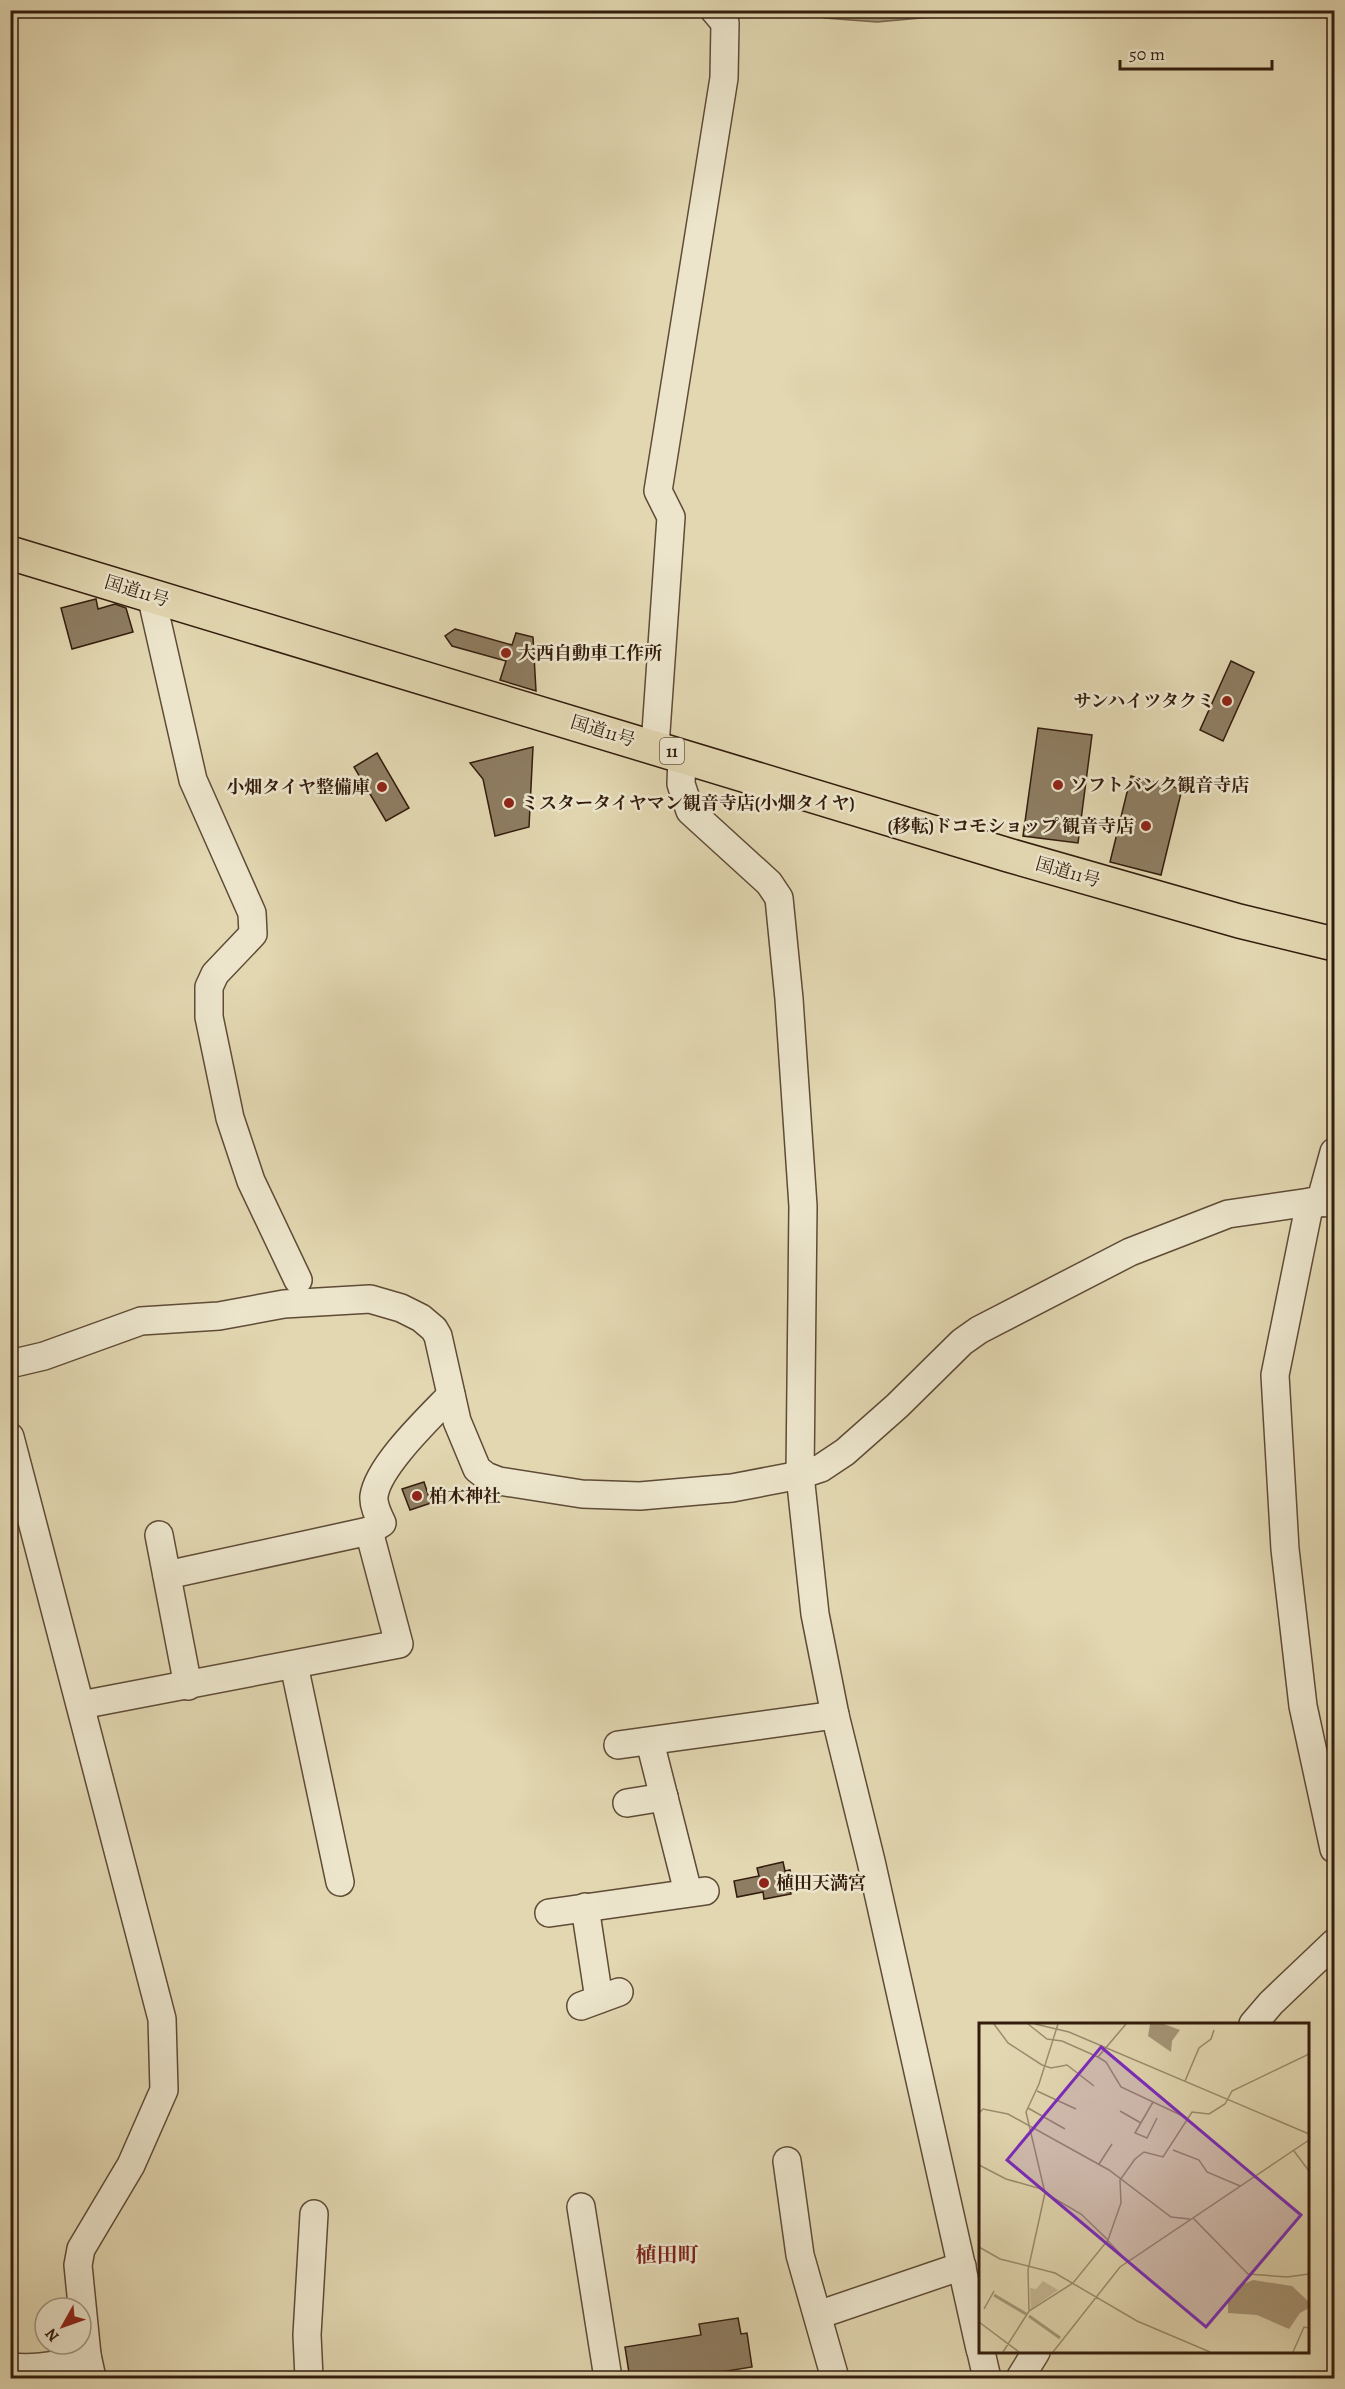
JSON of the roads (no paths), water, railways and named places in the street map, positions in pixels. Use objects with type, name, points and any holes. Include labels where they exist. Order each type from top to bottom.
[{"type":"highway","name":"国道11号","points":[[10,553],[1020,858],[1239,921],[1335,944]]},
{"type":"street","points":[[714,10],[725,23],[724,78],[658,491],[672,517],[669,751],[690,811],[769,883],[779,898],[789,999],[803,1206],[800,1475],[815,1614],[835,1715],[871,1861],[979,2341]]},
{"type":"street","points":[[151,595],[193,780],[252,913],[254,934],[215,974],[209,987],[209,1017],[216,1053],[230,1118],[250,1181],[298,1280]]},
{"type":"street","points":[[1335,1152],[1275,1375],[1285,1549],[1303,1706],[1335,1849]]},
{"type":"street","points":[[10,1364],[44,1356],[141,1321],[219,1316],[284,1304],[370,1299],[401,1308],[421,1318],[434,1329],[438,1336],[457,1421],[477,1469],[486,1476],[500,1481],[582,1494],[640,1496],[732,1488],[800,1475],[821,1468],[845,1452],[897,1406],[962,1342],[979,1330],[1130,1252],[1227,1214],[1321,1203]]},
{"type":"street","points":[[167,1575],[369,1531],[382,1523],[374,1498],[379,1481],[411,1438],[451,1395]]},
{"type":"street","points":[[10,1437],[162,2019],[165,2076],[164,2090],[131,2165],[81,2249],[78,2265],[89,2367],[58,2366],[31,2369],[10,2367]]},
{"type":"street","points":[[81,1705],[399,1644],[369,1531]]},
{"type":"street","points":[[159,1535],[188,1686]]},
{"type":"street","points":[[294,1665],[340,1882]]},
{"type":"street","points":[[618,1745],[835,1715]]},
{"type":"street","points":[[549,1912],[697,1892],[664,1797],[650,1742]]},
{"type":"street","points":[[627,1803],[664,1797]]},
{"type":"street","points":[[585,1907],[600,1999]]},
{"type":"street","points":[[1255,2023],[1271,2003],[1334,1946]]},
{"type":"street","points":[[787,2161],[800,2256],[835,2379]]},
{"type":"street","points":[[581,2207],[608,2379]]},
{"type":"street","points":[[309,2379],[307,2335],[314,2214]]},
{"type":"street","points":[[818,2315],[962,2266]]},
{"type":"street","points":[[982,2353],[987,2379]]},
{"type":"street","points":[[1020,2379],[1035,2353]]},
{"type":"water","points":[[814,11],[973,11],[954,15],[877,22],[824,18]]},
{"type":"place","name":"大西自動車工作所","points":[[506,653]]},
{"type":"place","name":"サンハイツタクミ","points":[[1227,701]]},
{"type":"place","name":"ソフトバンク観音寺店","points":[[1058,785]]},
{"type":"place","name":"小畑タイヤ整備庫","points":[[382,787]]},
{"type":"place","name":"ミスタータイヤマン観音寺店(小畑タイヤ)","points":[[509,803]]},
{"type":"place","name":"(移転)ドコモショップ 観音寺店","points":[[1146,826]]},
{"type":"place","name":"柏木神社","points":[[417,1496]]},
{"type":"place","name":"植田天満宮","points":[[764,1883]]},
{"type":"district","name":"植田町","points":[[667,2255]]}]
